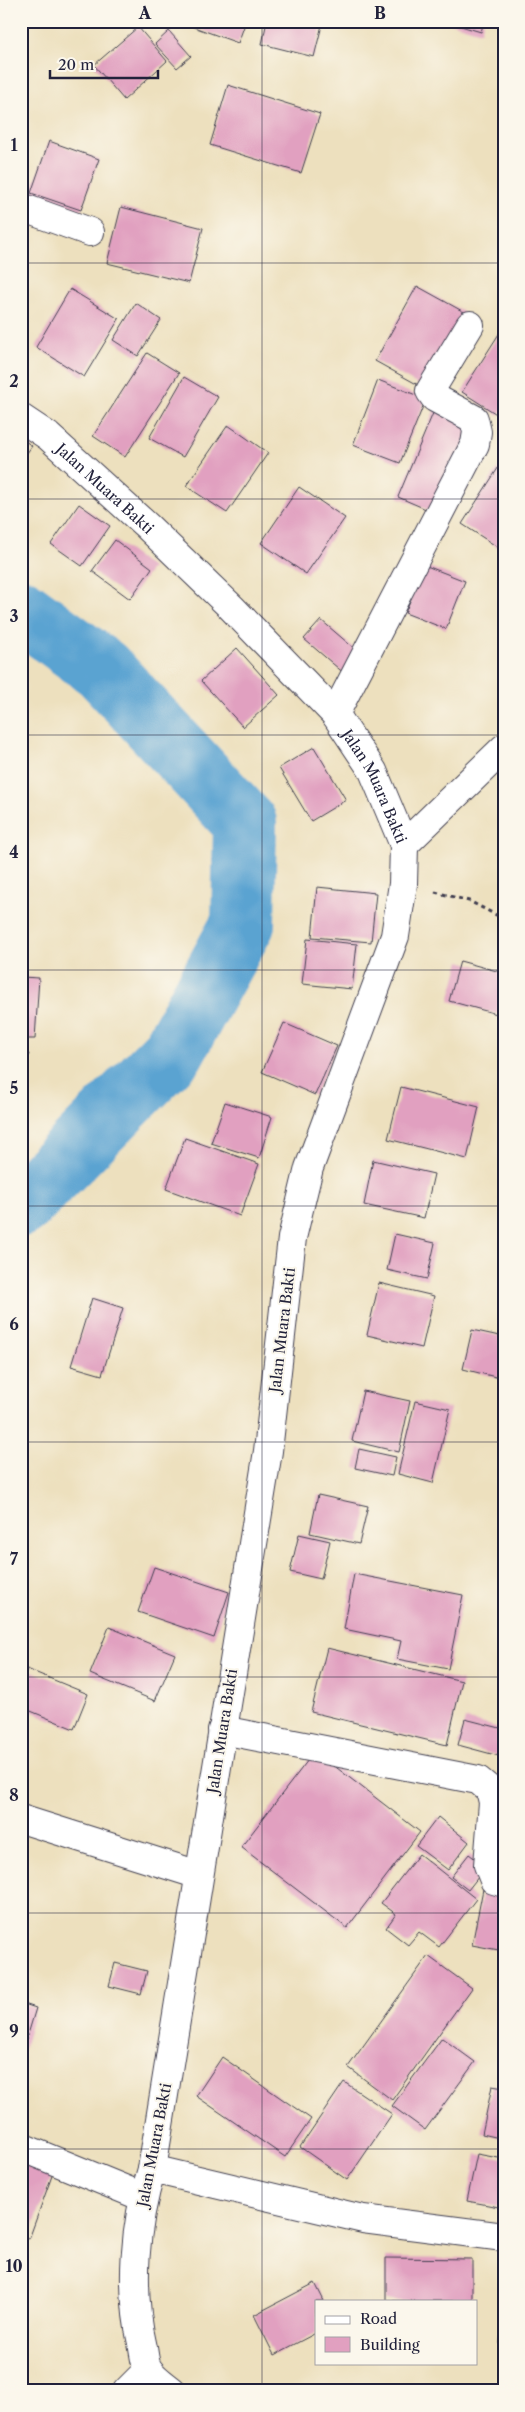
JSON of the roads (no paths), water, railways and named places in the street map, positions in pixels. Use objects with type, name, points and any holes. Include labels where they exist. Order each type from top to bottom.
[{"type":"street","points":[[21,207],[90,232]]},
{"type":"street","points":[[335,714],[475,444],[474,419],[435,398],[430,392],[470,325]]},
{"type":"street","name":"Jalan Muara Bakti","points":[[21,418],[48,436],[147,526],[231,606],[335,714],[373,771],[404,845],[403,884],[395,936],[309,1168],[292,1238],[268,1451],[152,2169],[143,2197],[137,2242],[136,2298],[141,2340],[148,2370]]},
{"type":"street","points":[[404,845],[504,748]]},
{"type":"street","points":[[222,1730],[478,1780],[490,1790],[493,1802],[488,1865],[494,1880],[504,1883]]},
{"type":"street","points":[[21,1819],[199,1875]]},
{"type":"street","points":[[21,2147],[143,2197]]},
{"type":"street","points":[[152,2169],[363,2219],[504,2237]]},
{"type":"street","points":[[127,2391],[148,2370],[172,2391]]},
{"type":"waterway","points":[[21,610],[102,669],[245,823],[243,924],[172,1053],[21,1205]]}]
